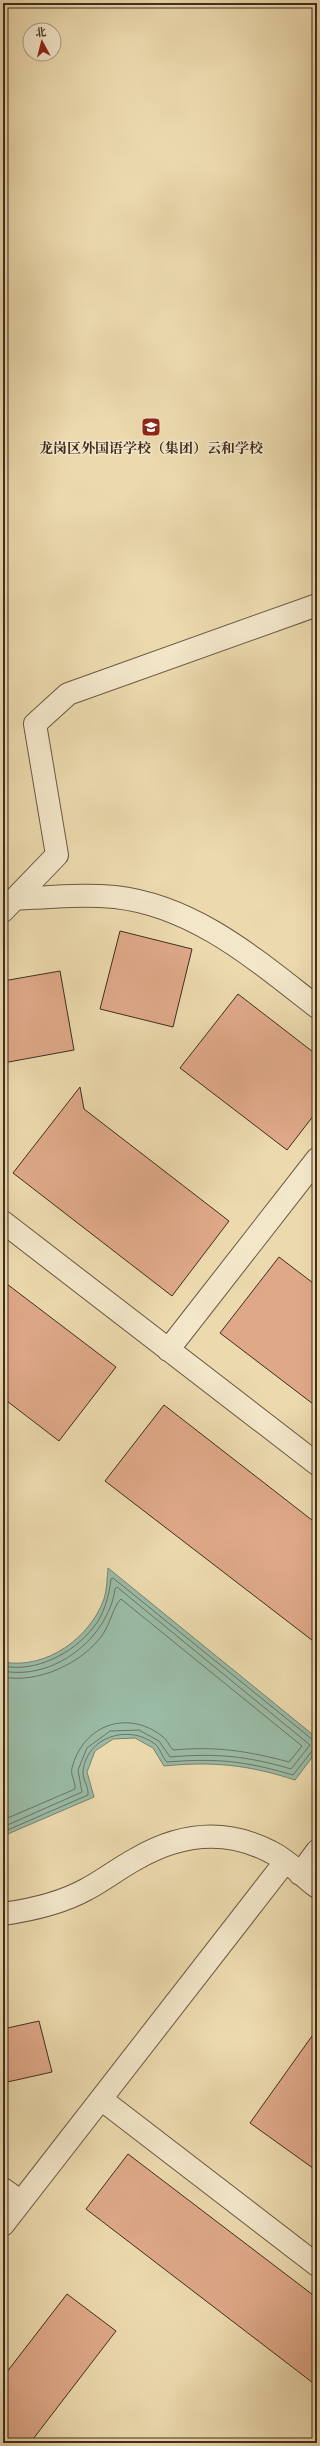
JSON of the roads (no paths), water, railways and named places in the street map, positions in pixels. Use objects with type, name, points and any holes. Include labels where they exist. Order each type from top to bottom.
[{"type":"street","points":[[9,905],[57,855],[35,724],[68,694],[317,605]]},
{"type":"street","points":[[9,905],[82,895],[116,897],[150,904],[183,916],[225,938],[317,1008]]},
{"type":"street","points":[[168,1350],[317,1159]]},
{"type":"street","points":[[3,1222],[317,1464]]},
{"type":"street","points":[[3,1914],[31,1910],[86,1890],[135,1859],[167,1842],[202,1836],[238,1839],[272,1852],[317,1887]]},
{"type":"street","points":[[3,2224],[101,2099],[293,1868],[317,1852]]},
{"type":"street","points":[[101,2099],[317,2265]]},
{"type":"street","points":[[3,2189],[21,2202]]},
{"type":"water","points":[[108,1568],[317,1738],[317,1751],[295,1780],[262,1771],[215,1764],[164,1766],[153,1748],[135,1738],[113,1739],[95,1751],[87,1772],[94,1797],[3,1836],[3,1662],[19,1663],[35,1661],[50,1656],[77,1638],[97,1613],[104,1599]]},
{"type":"place","name":"龙岗区外国语学校（集团）云和学校","points":[[151,427]]}]
